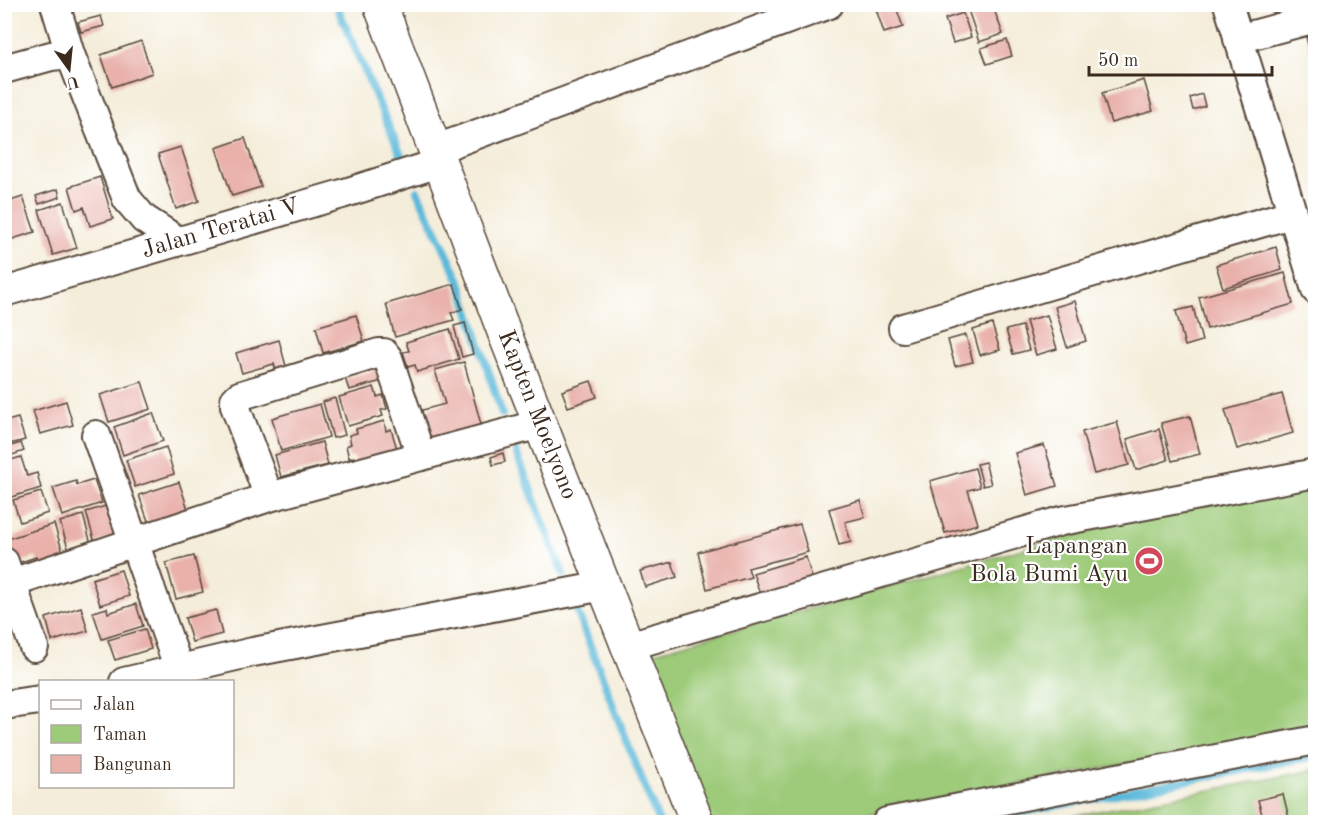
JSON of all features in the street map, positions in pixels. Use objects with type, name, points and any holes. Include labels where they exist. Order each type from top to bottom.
[{"type":"street","points":[[55,4],[70,54],[127,199],[144,219],[178,241]]},
{"type":"street","name":"Kapten Moelyono","points":[[380,4],[540,424],[628,646],[646,698],[697,822]]},
{"type":"street","name":"Jalan Teratai V","points":[[4,292],[178,241],[437,157],[829,4]]},
{"type":"street","points":[[1228,4],[1316,290]]},
{"type":"street","points":[[1238,39],[1316,18]]},
{"type":"street","points":[[4,69],[51,56],[70,54]]},
{"type":"street","points":[[903,328],[1291,214]]},
{"type":"street","points":[[269,497],[235,406],[239,396],[379,353],[384,353],[388,358],[421,456]]},
{"type":"street","points":[[34,647],[8,572],[133,542],[269,497],[540,424]]},
{"type":"street","points":[[96,435],[179,669]]},
{"type":"street","points":[[628,646],[1061,521],[1316,473]]},
{"type":"street","points":[[129,680],[253,652],[604,586]]},
{"type":"street","points":[[4,705],[39,700]]},
{"type":"street","points":[[887,822],[1316,740]]},
{"type":"green space","name":"Lapangan Bola Bumi Ayu","points":[[1315,467],[1315,729],[896,807],[839,822],[711,822],[648,654]]},
{"type":"green space","points":[[1315,770],[1315,822],[1041,822]]},
{"type":"building","points":[[895,4],[903,27],[884,33],[876,9]]},
{"type":"building","points":[[966,4],[992,4],[1003,34],[979,42]]},
{"type":"building","points":[[963,13],[971,37],[953,43],[945,19]]},
{"type":"building","points":[[101,16],[104,26],[81,32],[78,22]]},
{"type":"building","points":[[1316,34],[1316,69],[1315,69],[1306,37]]},
{"type":"building","points":[[1007,40],[1012,56],[987,64],[981,48]]},
{"type":"building","points":[[141,41],[152,73],[112,87],[101,55]]},
{"type":"building","points":[[1144,80],[1153,111],[1111,123],[1102,93]]},
{"type":"building","points":[[1202,94],[1205,106],[1193,110],[1190,98]]},
{"type":"building","points":[[245,138],[261,187],[232,196],[216,148]]},
{"type":"building","points":[[181,147],[199,201],[176,209],[158,154]]},
{"type":"building","points":[[100,177],[113,219],[90,226],[84,207],[76,210],[69,187]]},
{"type":"building","points":[[58,189],[60,197],[39,204],[36,196]]},
{"type":"building","points":[[23,197],[35,232],[6,241],[4,203]]},
{"type":"building","points":[[63,202],[77,248],[53,255],[39,210]]},
{"type":"building","points":[[1276,247],[1282,270],[1223,288],[1216,265]]},
{"type":"building","points":[[1285,273],[1293,304],[1207,329],[1199,297]]},
{"type":"building","points":[[454,284],[462,309],[451,313],[454,320],[395,337],[386,304]]},
{"type":"building","points":[[1075,301],[1086,341],[1067,347],[1055,307]]},
{"type":"building","points":[[1193,307],[1202,341],[1185,346],[1176,311]]},
{"type":"building","points":[[356,315],[364,341],[323,353],[316,327]]},
{"type":"building","points":[[1047,315],[1057,349],[1036,355],[1026,321]]},
{"type":"building","points":[[465,323],[473,354],[462,357],[454,326]]},
{"type":"building","points":[[992,324],[1000,350],[980,355],[973,330]]},
{"type":"building","points":[[1022,326],[1029,350],[1013,354],[1006,330]]},
{"type":"building","points":[[450,329],[459,359],[417,372],[415,365],[408,367],[403,352],[409,351],[406,342]]},
{"type":"building","points":[[966,335],[973,362],[955,366],[948,340]]},
{"type":"building","points":[[279,340],[287,370],[277,374],[274,364],[242,373],[236,353]]},
{"type":"building","points":[[464,362],[482,428],[425,445],[415,412],[445,404],[435,370]]},
{"type":"building","points":[[379,369],[382,381],[349,390],[345,378]]},
{"type":"building","points":[[591,381],[597,397],[568,407],[562,391]]},
{"type":"building","points":[[142,382],[151,409],[109,422],[100,395]]},
{"type":"building","points":[[374,387],[377,397],[383,395],[387,409],[381,410],[383,416],[348,426],[339,397]]},
{"type":"building","points":[[1282,394],[1293,433],[1237,449],[1225,410]]},
{"type":"building","points":[[335,398],[345,435],[333,438],[323,402]]},
{"type":"building","points":[[66,401],[73,425],[40,434],[33,411]]},
{"type":"building","points":[[320,404],[329,437],[281,451],[272,418]]},
{"type":"building","points":[[153,413],[163,441],[123,455],[114,427]]},
{"type":"building","points":[[1190,416],[1200,454],[1172,461],[1161,423]]},
{"type":"building","points":[[18,418],[25,440],[10,444],[4,422]]},
{"type":"building","points":[[384,421],[386,431],[391,429],[398,452],[356,464],[354,457],[349,458],[346,446],[351,444],[349,435],[357,433],[356,429]]},
{"type":"building","points":[[1117,422],[1129,465],[1094,474],[1082,432]]},
{"type":"building","points":[[1159,429],[1168,460],[1136,470],[1127,439]]},
{"type":"building","points":[[322,442],[328,465],[281,477],[275,455]]},
{"type":"building","points":[[21,443],[24,451],[6,457],[4,448]]},
{"type":"building","points":[[1044,445],[1057,486],[1027,495],[1015,453]]},
{"type":"building","points":[[166,447],[174,474],[135,487],[126,460]]},
{"type":"building","points":[[503,453],[505,462],[493,465],[491,457]]},
{"type":"building","points":[[21,457],[27,476],[37,473],[41,488],[8,498],[4,486],[4,462]]},
{"type":"building","points":[[985,462],[991,484],[983,486],[977,464]]},
{"type":"building","points":[[975,468],[980,487],[968,490],[978,524],[945,533],[930,481]]},
{"type":"building","points":[[94,480],[102,503],[62,516],[53,488],[76,481],[77,485]]},
{"type":"building","points":[[179,482],[190,515],[150,527],[139,495]]},
{"type":"building","points":[[41,492],[48,513],[20,522],[13,500]]},
{"type":"building","points":[[860,500],[865,517],[845,522],[851,542],[839,545],[829,509]]},
{"type":"building","points":[[112,504],[121,535],[95,543],[86,512]]},
{"type":"building","points":[[83,515],[91,544],[69,551],[60,522]]},
{"type":"building","points":[[54,524],[66,562],[40,570],[36,557],[12,565],[4,540]]},
{"type":"building","points":[[800,524],[808,552],[748,568],[751,577],[707,589],[698,552]]},
{"type":"building","points":[[194,556],[203,592],[176,599],[166,563]]},
{"type":"building","points":[[806,557],[812,578],[760,594],[753,573]]},
{"type":"building","points":[[672,562],[677,577],[645,587],[640,571]]},
{"type":"building","points":[[121,570],[129,596],[100,605],[92,579]]},
{"type":"building","points":[[136,604],[143,626],[102,639],[93,612],[107,608],[108,613]]},
{"type":"building","points":[[81,607],[88,631],[52,641],[46,618]]},
{"type":"building","points":[[216,610],[222,634],[192,642],[185,618]]},
{"type":"building","points":[[145,629],[151,649],[115,660],[108,640]]},
{"type":"building","points":[[1283,794],[1290,822],[1264,822],[1258,800]]},
{"type":"waterway","points":[[336,4],[401,155]]},
{"type":"waterway","points":[[417,191],[459,279],[502,414]]},
{"type":"waterway","points":[[516,452],[563,574]]},
{"type":"waterway","points":[[577,611],[659,822]]},
{"type":"waterway","points":[[977,822],[1316,756]]},
{"type":"place","name":"Lapangan Bola Bumi Ayu","points":[[1149,561]]}]
